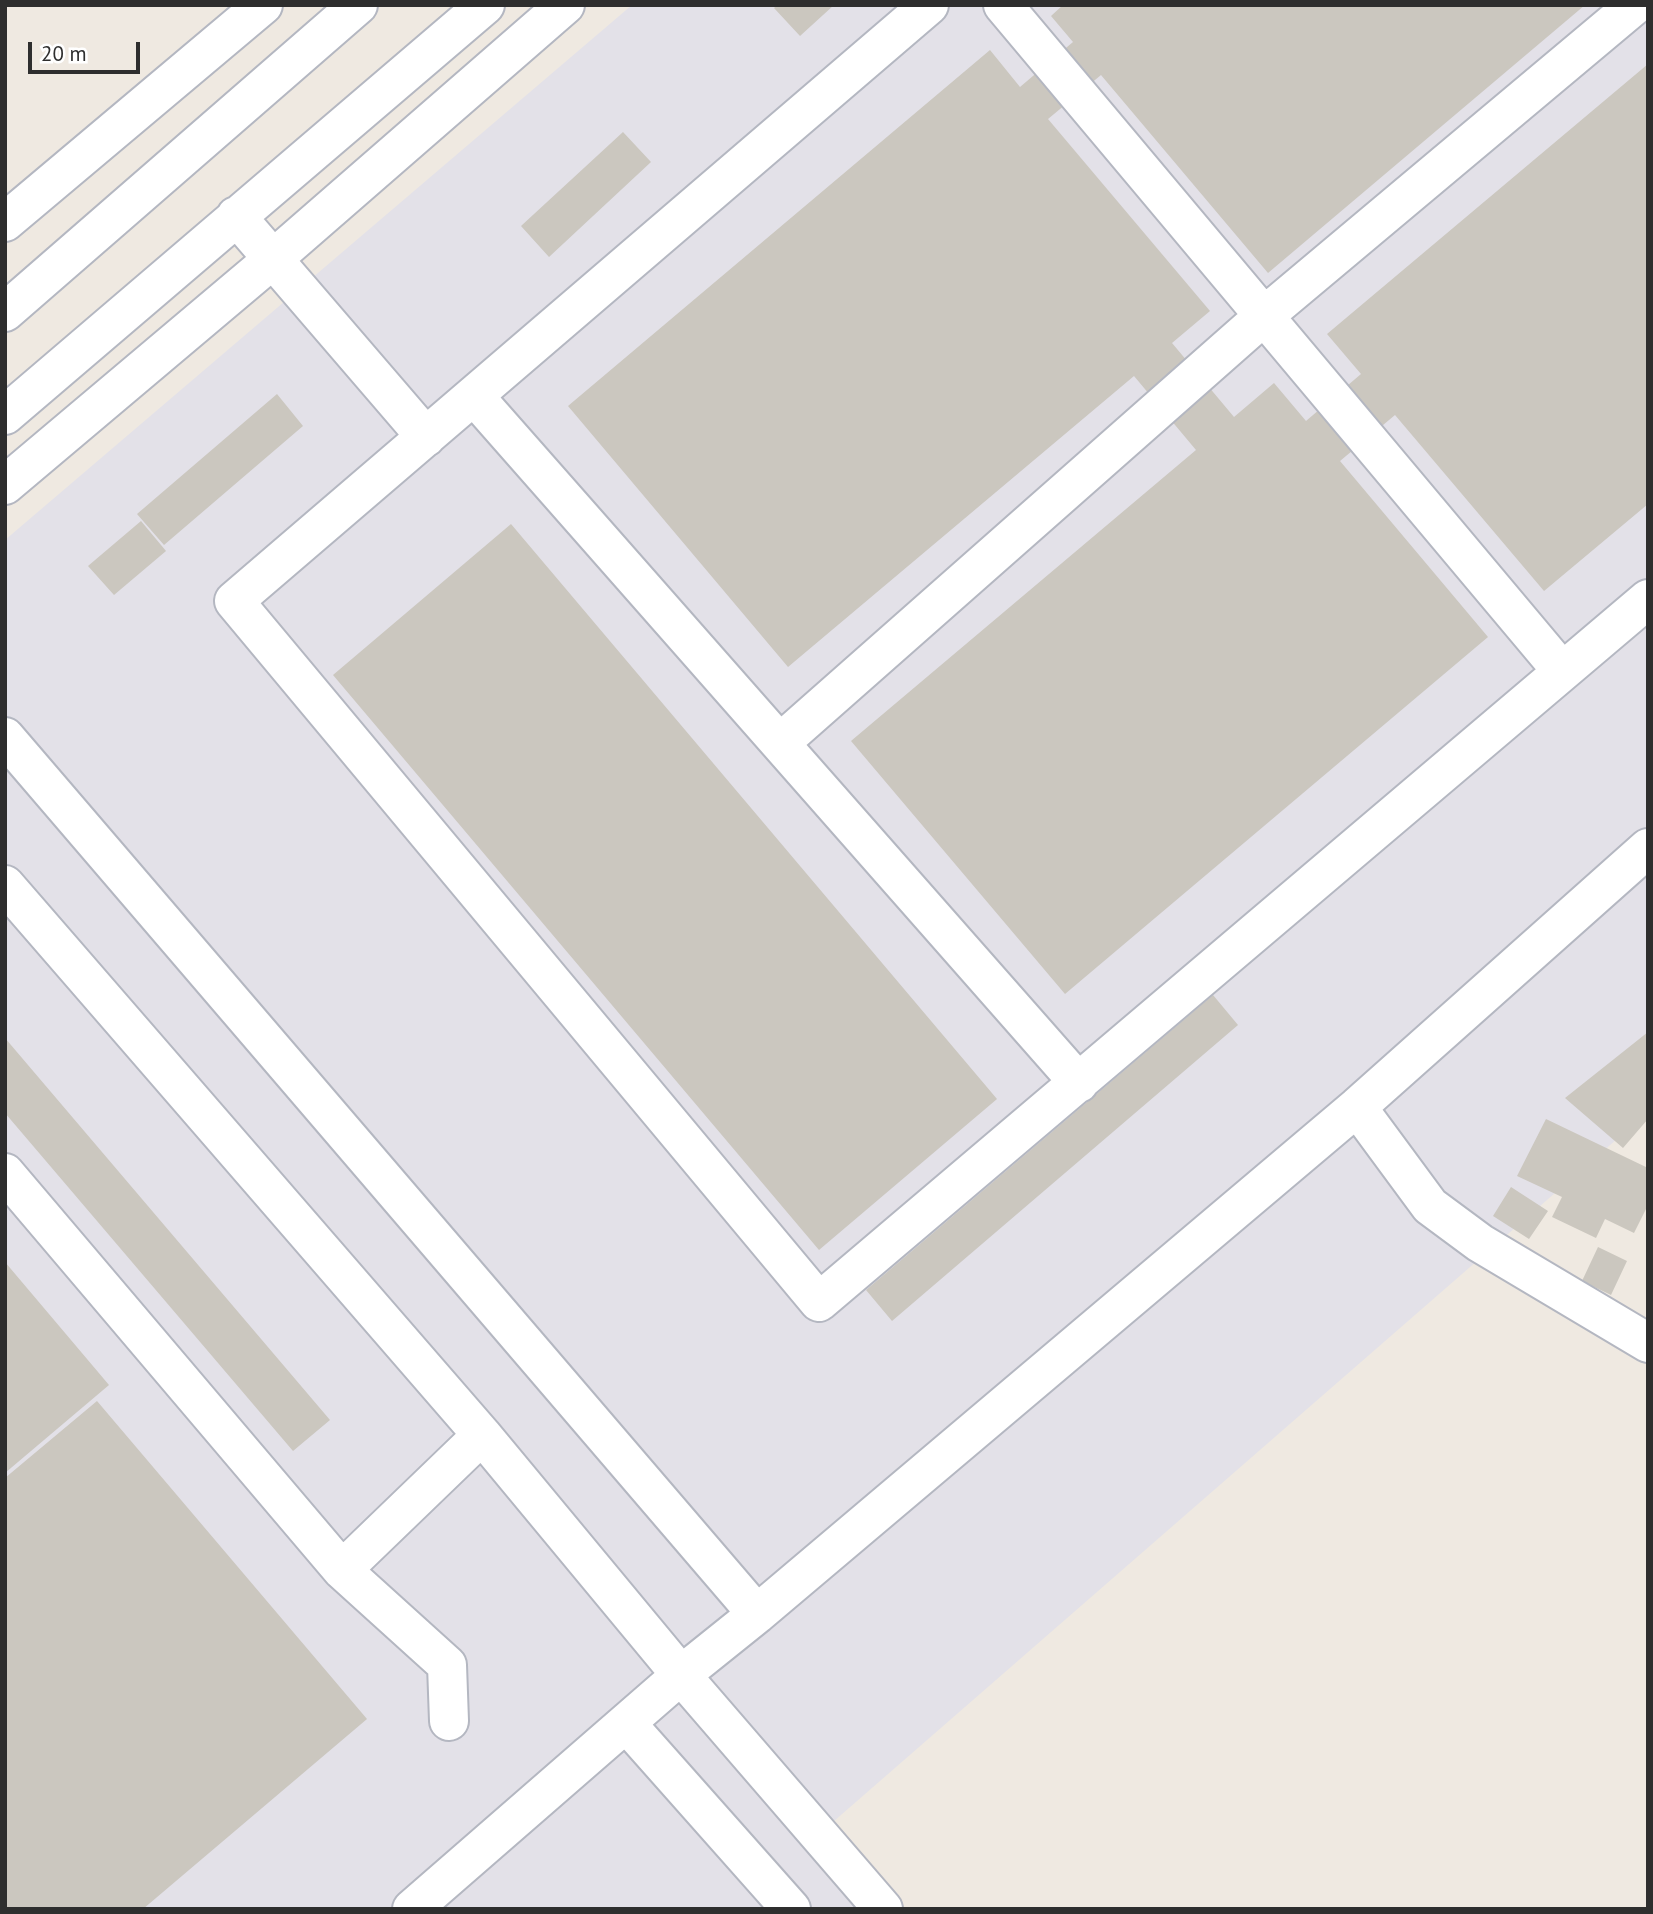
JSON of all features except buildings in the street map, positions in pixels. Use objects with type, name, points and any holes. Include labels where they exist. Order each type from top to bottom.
[{"type":"street","points":[[5,222],[263,5]]},
{"type":"street","points":[[5,312],[358,5]]},
{"type":"street","points":[[5,415],[485,5]]},
{"type":"street","points":[[5,485],[273,259],[565,5]]},
{"type":"street","points":[[929,5],[234,601],[819,1303],[1648,599]]},
{"type":"street","points":[[1003,5],[1562,671]]},
{"type":"street","points":[[780,743],[1264,316],[1634,5]]},
{"type":"street","points":[[236,216],[426,437]]},
{"type":"street","points":[[474,396],[1079,1083]]},
{"type":"street","points":[[5,737],[757,1614]]},
{"type":"street","points":[[412,1909],[681,1675],[757,1614],[1357,1107],[1648,848]]},
{"type":"street","points":[[5,885],[482,1435],[681,1675],[883,1909]]},
{"type":"street","points":[[1357,1107],[1430,1206],[1480,1242],[1648,1343]]},
{"type":"street","points":[[5,1173],[342,1570],[447,1665],[449,1721]]},
{"type":"street","points":[[342,1570],[482,1435]]},
{"type":"street","points":[[626,1723],[791,1909]]},
{"type":"shaded area","points":[[632,5],[1648,5],[1648,1112],[818,1835],[878,1909],[5,1909],[5,540]]}]
